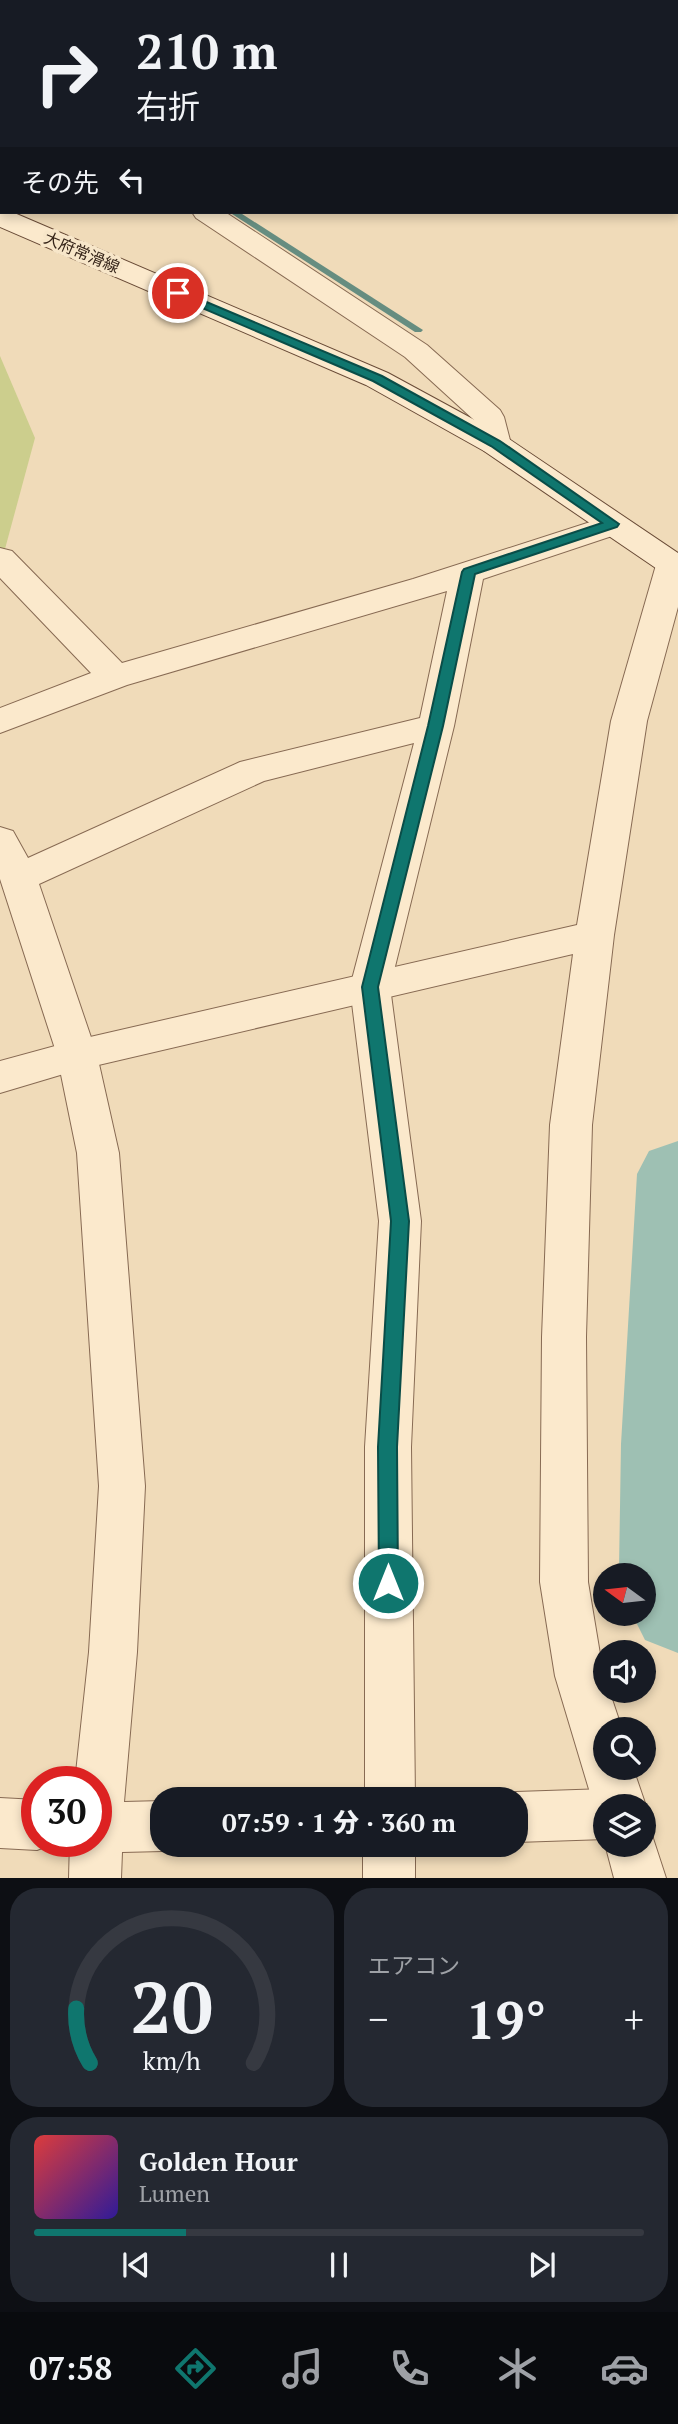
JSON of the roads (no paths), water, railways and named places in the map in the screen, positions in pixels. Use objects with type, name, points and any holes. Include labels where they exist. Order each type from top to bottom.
[{"type":"street","points":[[209,214],[416,351],[489,417],[495,444]]},
{"type":"street","name":"大府常滑線","points":[[0,217],[377,379],[495,444],[612,524],[676,562]]},
{"type":"street","points":[[377,379],[404,370],[416,351]]},
{"type":"street","points":[[0,721],[115,677],[468,572],[612,524]]},
{"type":"street","points":[[0,558],[115,677]]},
{"type":"street","points":[[593,1718],[580,1676],[564,1582],[565,1337],[571,1125],[595,934],[629,721],[676,562]]},
{"type":"street","points":[[390,1787],[388,1447],[400,1221],[370,987],[436,726],[468,572]]},
{"type":"street","points":[[18,878],[253,771],[436,726]]},
{"type":"street","points":[[0,840],[18,878],[76,1055],[99,1153],[122,1486],[113,1652],[102,1766]]},
{"type":"street","points":[[0,1077],[76,1055],[595,934]]},
{"type":"street","points":[[528,1817],[593,1814]]},
{"type":"street","points":[[0,1823],[21,1824]]},
{"type":"street","points":[[112,1826],[150,1826]]},
{"type":"street","points":[[95,1878],[96,1857]]},
{"type":"street","points":[[389,1878],[390,1857]]},
{"type":"street","points":[[634,1857],[640,1878]]},
{"type":"waterway","points":[[236,214],[418,330]]},
{"type":"waterway","points":[[678,1174],[666,1444],[666,1569],[678,1610]]}]
